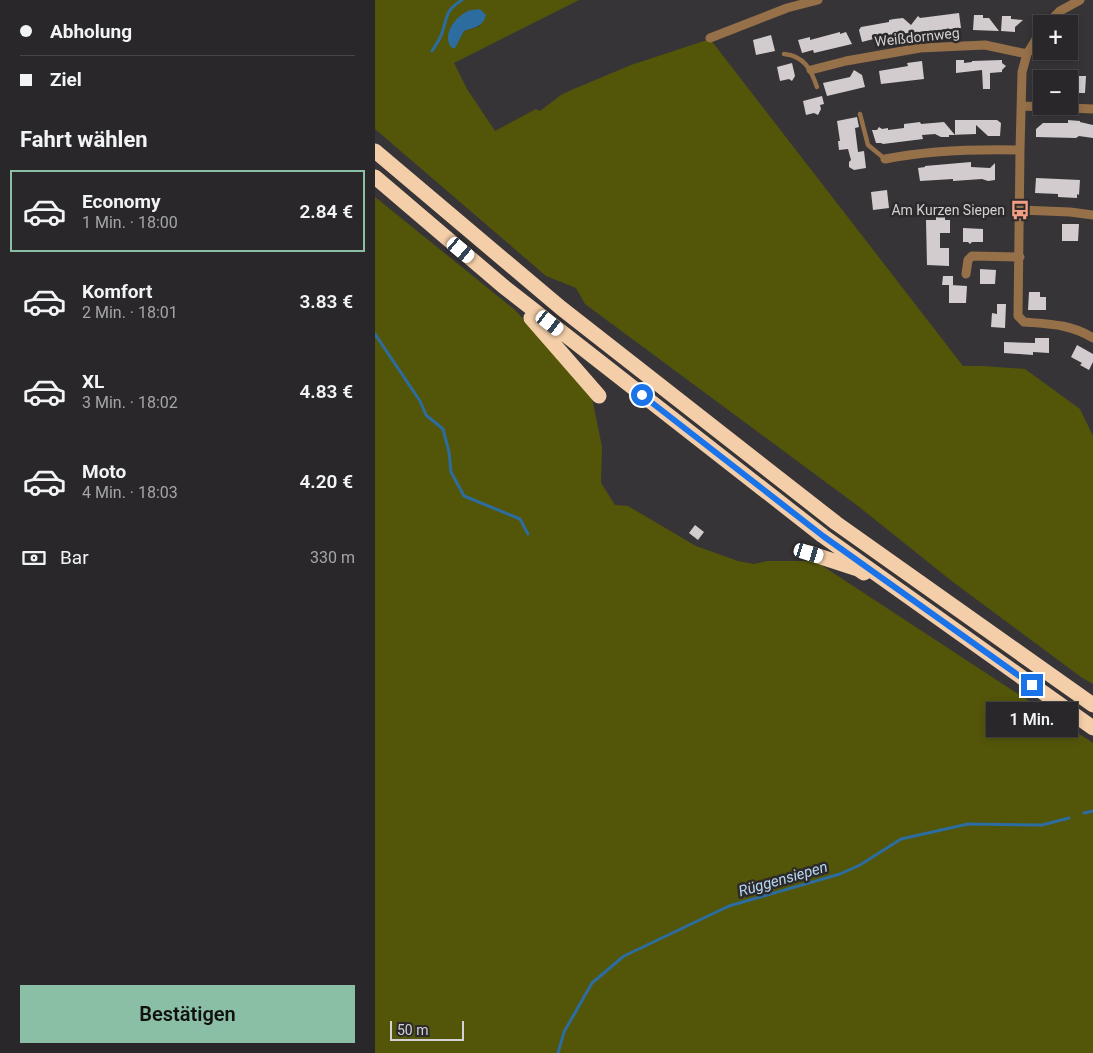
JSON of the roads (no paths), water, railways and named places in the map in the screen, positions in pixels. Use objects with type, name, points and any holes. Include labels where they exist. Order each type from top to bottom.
[{"type":"highway","points":[[375,151],[561,308],[836,523],[1093,705]]},
{"type":"highway","points":[[375,177],[503,286],[823,536],[1093,728]]},
{"type":"highway","points":[[503,286],[599,396]]},
{"type":"highway","points":[[809,553],[858,569],[919,612],[942,621]]},
{"type":"street","points":[[710,38],[787,8],[818,0]]},
{"type":"street","points":[[1056,15],[1080,0]]},
{"type":"street","points":[[1033,44],[1027,54],[1023,72],[1019,210],[1019,316],[1024,322],[1048,323],[1069,327],[1093,338]]},
{"type":"street","name":"Weißdornweg","points":[[811,70],[885,53],[929,48],[985,45],[1027,54]]},
{"type":"street","points":[[1022,106],[1093,109]]},
{"type":"street","points":[[885,159],[937,151],[968,149],[1020,150]]},
{"type":"street","points":[[1019,210],[1093,215]]},
{"type":"street","points":[[966,274],[968,260],[972,256],[1020,262]]},
{"type":"lane","points":[[784,54],[793,56],[806,64],[811,70],[817,87]]},
{"type":"lane","points":[[860,114],[868,145],[885,159]]},
{"type":"water","points":[[480,9],[486,15],[483,22],[464,31],[455,48],[452,48],[448,38],[454,22],[468,11]]},
{"type":"waterway","points":[[432,51],[438,42],[450,11],[462,0]]},
{"type":"waterway","points":[[375,334],[420,401],[426,415],[443,429],[449,452],[451,472],[464,496],[520,519],[528,534]]},
{"type":"waterway","name":"Rüggensiepen","points":[[1084,813],[1093,811]]},
{"type":"waterway","name":"Rüggensiepen","points":[[558,1053],[564,1032],[592,983],[624,956],[729,906],[840,874],[860,865],[901,839],[968,824],[1042,825],[1069,818]]},
{"type":"place","name":"Am Kurzen Siepen","points":[[1020,210]]}]
